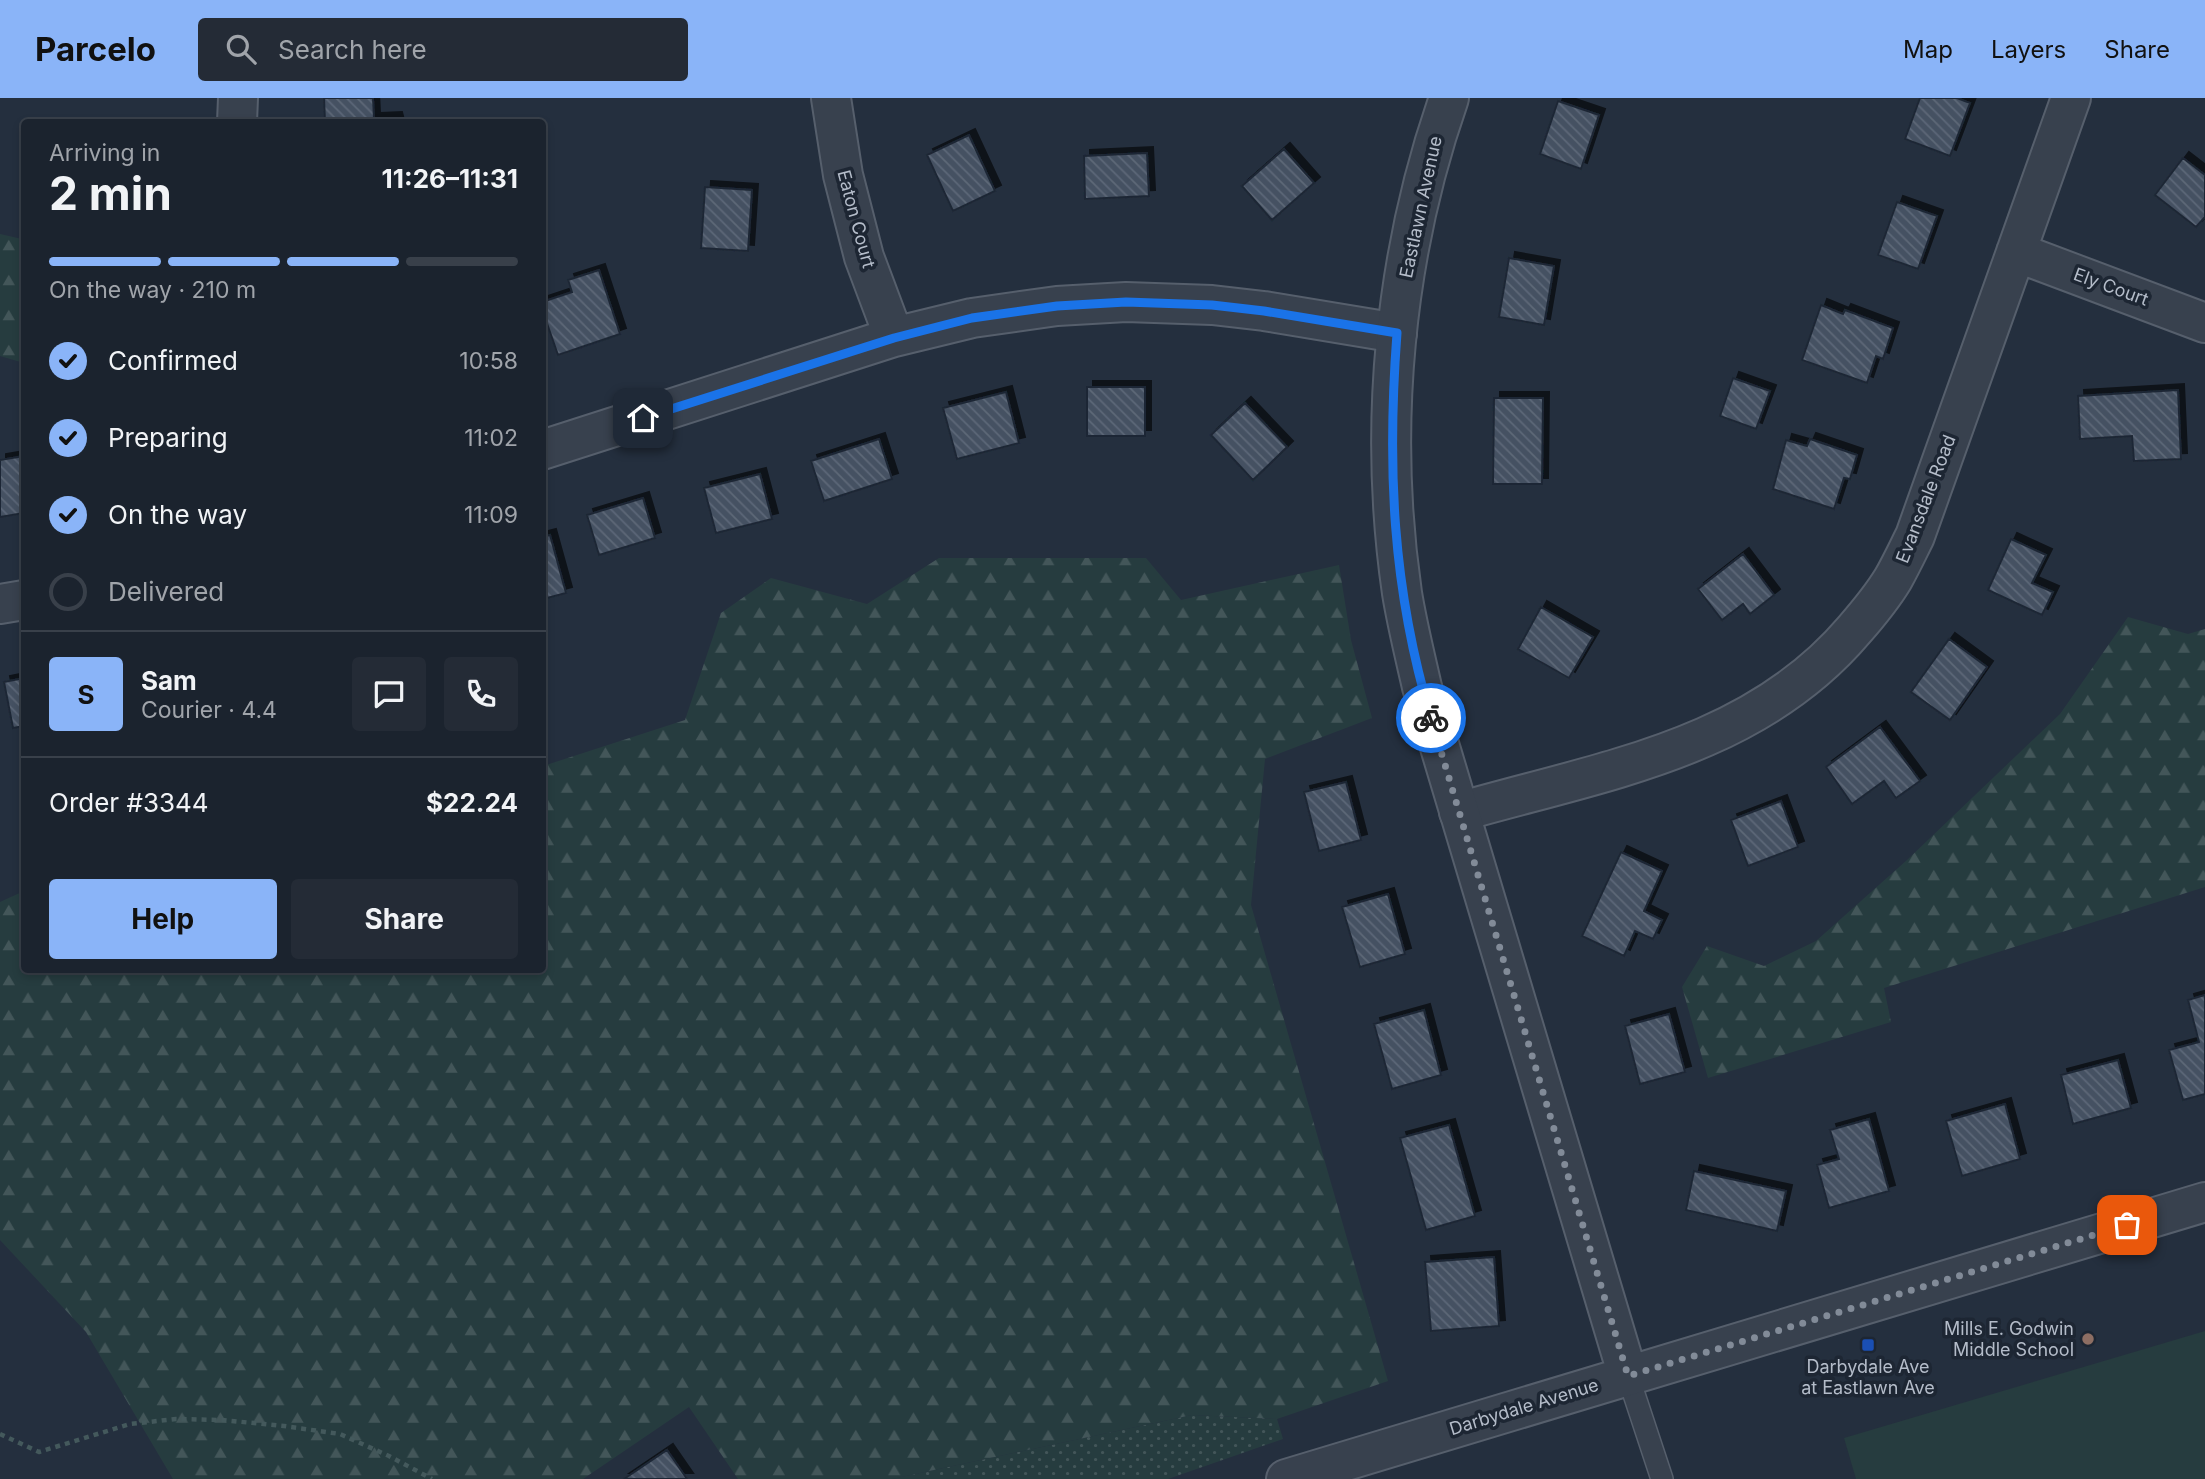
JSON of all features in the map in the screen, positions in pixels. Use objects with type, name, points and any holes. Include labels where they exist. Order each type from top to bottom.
[{"type":"street","points":[[237,119],[238,98]]},
{"type":"street","name":"Eaton Court","points":[[831,98],[843,175],[861,245],[894,338]]},
{"type":"street","name":"Eastlawn Avenue","points":[[1449,98],[1437,132],[1413,228],[1397,333],[1392,405],[1392,500],[1402,594],[1422,687],[1628,1376]]},
{"type":"street","name":"Evansdale Road","points":[[1459,812],[1623,768],[1715,734],[1767,706],[1806,678],[1841,646],[1893,580],[1915,536],[2071,98]]},
{"type":"street","name":"Ely Court","points":[[2016,252],[2205,323]]},
{"type":"street","points":[[546,449],[894,338],[972,318],[1057,306],[1126,302],[1212,305],[1397,333]]},
{"type":"street","points":[[0,604],[21,600]]},
{"type":"street","name":"Darbydale Avenue","points":[[1286,1479],[2205,1202]]},
{"type":"lane","points":[[1628,1376],[1662,1479]]},
{"type":"path","points":[[0,1434],[39,1452],[130,1424],[176,1419],[284,1426],[340,1434],[432,1479]]},
{"type":"green space","points":[[0,234],[21,239],[21,362],[0,356]]},
{"type":"green space","points":[[939,558],[1146,558],[1181,600],[1339,565],[1351,640],[1372,718],[1265,759],[1251,905],[1388,1381],[1277,1419],[1192,1415],[892,1479],[738,1479],[689,1407],[583,1479],[173,1479],[86,1332],[0,1240],[0,902],[21,892],[21,973],[546,973],[546,765],[685,720],[721,613],[771,578],[867,604]]},
{"type":"green space","points":[[2128,617],[2188,634],[2205,629],[2205,887],[1884,988],[1891,1022],[1708,1078],[1682,987],[1707,946],[1764,966],[1816,941],[1907,860],[2060,714]]},
{"type":"green space","points":[[2205,1331],[2205,1479],[1856,1479],[1844,1438]]},
{"type":"green space","points":[[1192,1415],[1277,1419],[1283,1439],[1168,1479],[892,1479]]},
{"type":"building","points":[[324,98],[373,98],[374,119],[325,119]]},
{"type":"building","points":[[1920,98],[1957,98],[1970,103],[1950,156],[1905,139]]},
{"type":"building","points":[[1558,101],[1599,115],[1581,169],[1540,154]]},
{"type":"building","points":[[969,135],[995,191],[953,211],[927,155]]},
{"type":"building","points":[[1284,149],[1314,183],[1272,220],[1242,186]]},
{"type":"building","points":[[1147,153],[1149,196],[1085,199],[1084,156]]},
{"type":"building","points":[[2183,158],[2205,175],[2205,217],[2196,227],[2155,195]]},
{"type":"building","points":[[705,187],[752,190],[748,251],[701,248]]},
{"type":"building","points":[[1897,202],[1937,216],[1918,269],[1878,255]]},
{"type":"building","points":[[1509,258],[1554,266],[1544,325],[1499,317]]},
{"type":"building","points":[[599,270],[620,334],[558,355],[546,320],[546,301],[572,292],[568,280]]},
{"type":"building","points":[[1821,305],[1843,314],[1845,310],[1893,328],[1883,359],[1876,356],[1867,383],[1802,360]]},
{"type":"building","points":[[1733,378],[1770,391],[1756,429],[1720,416]]},
{"type":"building","points":[[1087,387],[1145,387],[1145,436],[1087,436]]},
{"type":"building","points":[[2178,390],[2181,459],[2134,461],[2132,436],[2080,439],[2078,396]]},
{"type":"building","points":[[1006,392],[1019,443],[957,459],[943,408]]},
{"type":"building","points":[[1494,398],[1543,398],[1542,484],[1493,484]]},
{"type":"building","points":[[1245,403],[1287,447],[1253,480],[1211,435]]},
{"type":"building","points":[[879,439],[892,479],[824,501],[811,461]]},
{"type":"building","points":[[1810,439],[1857,455],[1850,479],[1844,478],[1834,509],[1773,489],[1786,440],[1807,446]]},
{"type":"building","points":[[21,456],[21,514],[0,517],[0,460]]},
{"type":"building","points":[[760,474],[772,519],[716,533],[704,488]]},
{"type":"building","points":[[643,498],[655,538],[599,555],[587,515]]},
{"type":"building","points":[[550,535],[566,593],[547,598],[546,596],[546,536]]},
{"type":"building","points":[[2011,539],[2046,555],[2032,583],[2053,592],[2042,615],[1988,590]]},
{"type":"building","points":[[1743,554],[1774,595],[1750,614],[1743,604],[1722,620],[1698,589]]},
{"type":"building","points":[[1541,607],[1593,637],[1569,678],[1518,649]]},
{"type":"building","points":[[1949,639],[1987,667],[1950,720],[1911,692]]},
{"type":"building","points":[[21,679],[21,727],[13,728],[4,682]]},
{"type":"building","points":[[1880,727],[1920,781],[1896,798],[1884,781],[1852,804],[1826,767]]},
{"type":"building","points":[[1346,782],[1361,840],[1319,851],[1304,792]]},
{"type":"building","points":[[1781,801],[1798,847],[1748,866],[1731,820]]},
{"type":"building","points":[[1621,852],[1662,871],[1644,911],[1662,920],[1653,939],[1635,931],[1624,956],[1582,936]]},
{"type":"building","points":[[1388,894],[1405,954],[1360,967],[1342,907]]},
{"type":"building","points":[[2205,995],[2205,1094],[2183,1100],[2169,1050],[2199,1042],[2188,1000]]},
{"type":"building","points":[[1424,1010],[1441,1075],[1392,1089],[1374,1024]]},
{"type":"building","points":[[1669,1014],[1685,1072],[1640,1084],[1625,1026]]},
{"type":"building","points":[[2118,1060],[2131,1108],[2073,1124],[2061,1075]]},
{"type":"building","points":[[2005,1104],[2020,1159],[1962,1176],[1946,1121]]},
{"type":"building","points":[[1869,1119],[1889,1191],[1829,1208],[1817,1165],[1839,1159],[1830,1130]]},
{"type":"building","points":[[1449,1125],[1475,1216],[1426,1230],[1400,1138]]},
{"type":"building","points":[[1694,1171],[1786,1191],[1777,1231],[1686,1210]]},
{"type":"building","points":[[1494,1257],[1499,1326],[1431,1331],[1425,1262]]},
{"type":"building","points":[[667,1450],[687,1479],[624,1479]]},
{"type":"way so far","points":[[1431,718],[1628,1376],[2127,1225]]},
{"type":"place","name":"Mills E. Godwin Middle School","points":[[2088,1339]]},
{"type":"place","name":"Darbydale Ave at Eastlawn Ave","points":[[1868,1345]]},
{"type":"route","points":[[643,418],[894,338],[972,318],[1057,306],[1126,302],[1212,305],[1397,333],[1392,405],[1392,500],[1402,594],[1431,718]]}]
